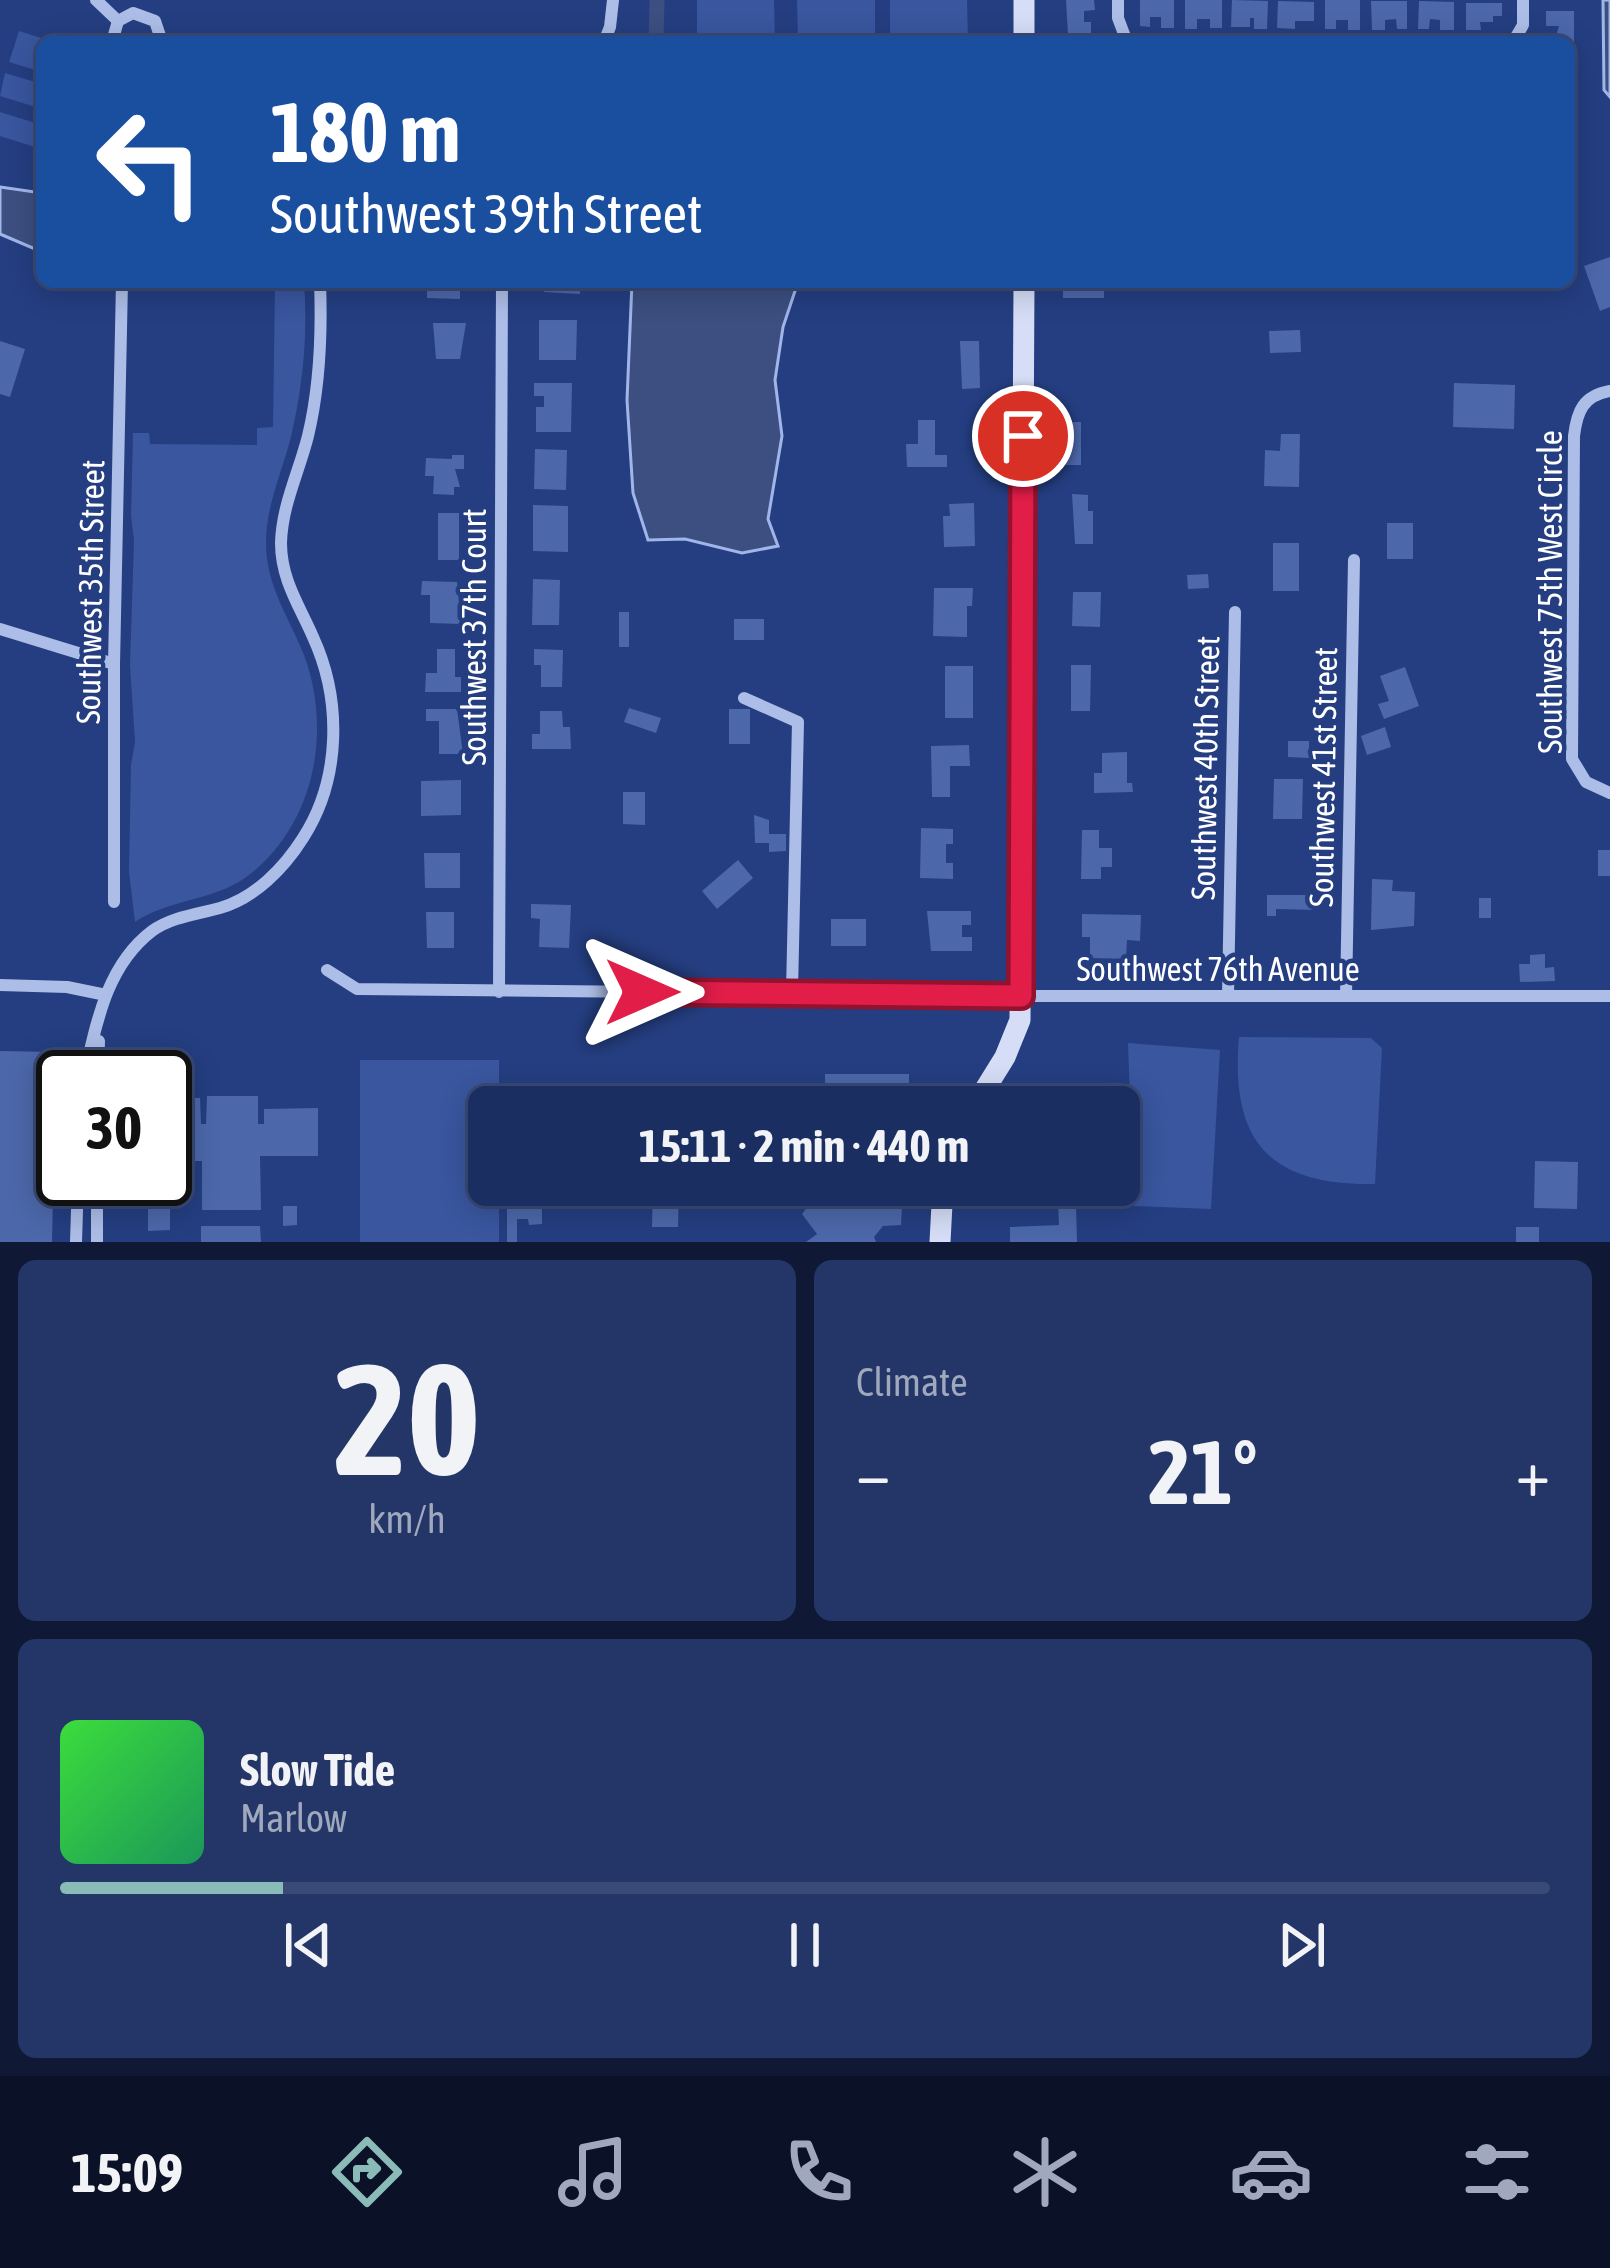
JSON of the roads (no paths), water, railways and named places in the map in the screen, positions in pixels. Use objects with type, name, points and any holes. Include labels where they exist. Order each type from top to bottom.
[{"type":"street","points":[[96,0],[118,20]]},
{"type":"street","points":[[606,36],[613,0]]},
{"type":"street","points":[[1024,0],[1024,36]]},
{"type":"street","points":[[1118,0],[1124,36]]},
{"type":"street","points":[[1517,36],[1523,25],[1523,0]]},
{"type":"street","points":[[114,36],[118,20],[133,13],[149,16],[161,36]]},
{"type":"street","name":"Southwest 35th Street","points":[[114,902],[122,288]]},
{"type":"street","points":[[91,1050],[114,974],[135,946],[156,928],[228,906],[271,877],[304,837],[325,788],[334,737],[329,685],[312,635],[290,592],[281,539],[315,396],[320,288]]},
{"type":"street","name":"Southwest 37th Court","points":[[500,992],[502,288]]},
{"type":"street","points":[[987,1086],[1020,1020],[1024,288]]},
{"type":"street","name":"Southwest 75th West Circle","points":[[1610,391],[1582,404],[1574,436],[1572,759],[1586,782],[1610,793]]},
{"type":"street","name":"Southwest 41st Street","points":[[1346,996],[1354,560]]},
{"type":"street","name":"Southwest 40th Street","points":[[1228,996],[1234,612]]},
{"type":"street","points":[[0,629],[114,664]]},
{"type":"street","points":[[744,698],[798,722],[792,992]]},
{"type":"street","name":"Southwest 76th Avenue","points":[[327,970],[356,989],[500,992],[1610,996]]},
{"type":"street","points":[[0,985],[68,987],[106,995]]},
{"type":"street","points":[[99,1050],[100,1016]]},
{"type":"street","points":[[76,1242],[77,1206]]},
{"type":"street","points":[[97,1206],[97,1242]]},
{"type":"street","points":[[940,1242],[943,1206]]},
{"type":"waterway","points":[[656,36],[657,0]]}]
